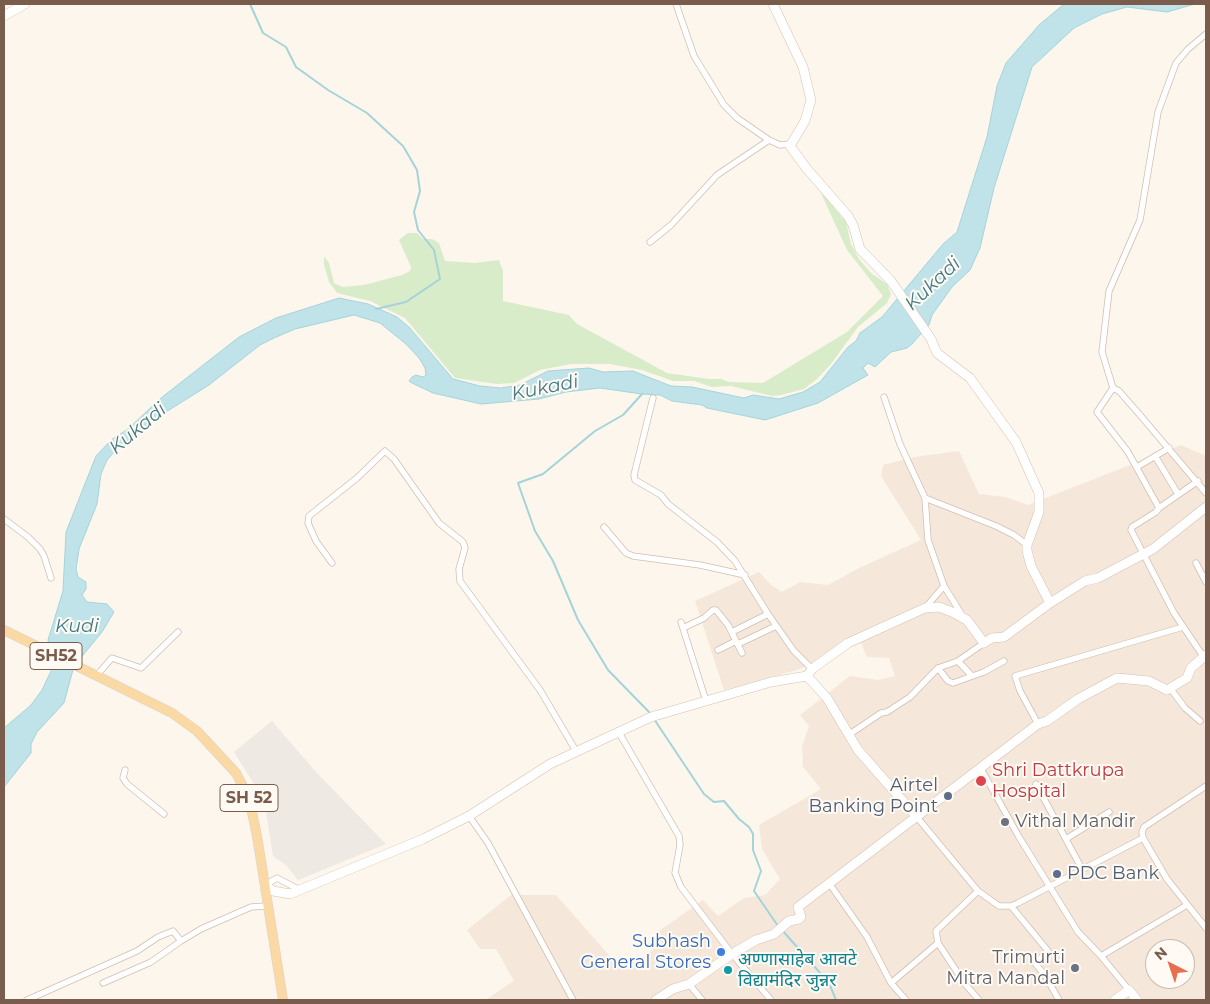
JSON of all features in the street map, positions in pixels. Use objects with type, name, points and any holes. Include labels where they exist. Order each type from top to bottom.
[{"type":"main road","name":"SH52","points":[[4,630],[94,674]]},
{"type":"main road","name":"SH 52","points":[[94,674],[172,713],[196,731],[226,760],[244,785],[249,798],[265,885],[282,1000]]},
{"type":"street","points":[[4,16],[26,4]]},
{"type":"street","points":[[676,4],[694,56],[715,94],[737,118],[769,140],[780,145],[790,144]]},
{"type":"street","points":[[774,4],[803,67],[810,95],[807,116],[790,144],[792,150],[807,170],[848,216],[854,225],[860,249],[891,281],[931,339],[934,348],[943,359],[970,378],[1019,448],[1039,493],[1040,502],[1036,524],[1027,545],[1031,566],[1050,603]]},
{"type":"street","points":[[1206,34],[1182,55],[1170,76],[1158,112],[1140,220],[1109,291],[1102,352],[1113,388],[1119,391],[1198,481],[1206,493]]},
{"type":"street","points":[[650,242],[671,225],[716,175],[769,140]]},
{"type":"street","points":[[1113,388],[1097,412],[1137,467],[1159,508]]},
{"type":"street","points":[[884,396],[900,444],[925,498],[928,540],[944,586],[956,608],[984,643]]},
{"type":"street","points":[[653,398],[634,475],[635,480],[661,495],[668,504],[716,542],[745,575],[776,626],[828,698],[858,750],[916,816],[978,892],[994,905],[1011,906],[1143,838]]},
{"type":"street","points":[[1137,467],[1169,448]]},
{"type":"street","points":[[332,563],[316,541],[308,523],[309,516],[356,478],[385,451],[394,459],[439,522],[463,542],[465,548],[459,569],[460,581],[540,690],[576,751]]},
{"type":"street","points":[[1156,456],[1178,494]]},
{"type":"street","points":[[656,1000],[673,990],[689,984],[756,940],[774,934],[789,921],[800,919],[798,907],[980,767],[1038,724],[1046,721],[1078,699],[1117,678],[1141,682],[1149,681],[1163,690],[1187,678],[1191,668],[1205,657],[1184,627],[1131,530],[1132,527],[1198,481]]},
{"type":"street","points":[[925,498],[996,526],[1014,535],[1027,545]]},
{"type":"street","points":[[850,734],[881,713],[887,712],[910,698],[938,668],[958,660],[992,638],[1004,637],[1050,603],[1085,582],[1098,578],[1153,549],[1206,507]]},
{"type":"street","points":[[4,519],[28,537],[40,549],[51,578]]},
{"type":"street","points":[[604,527],[626,553],[633,556],[700,564],[745,575]]},
{"type":"street","points":[[1196,563],[1206,582]]},
{"type":"street","points":[[926,608],[944,586]]},
{"type":"street","points":[[300,890],[277,878],[265,885],[273,891],[282,894],[300,890],[422,839],[469,816],[550,764],[618,731],[651,717],[809,672],[848,643],[926,608],[939,607],[967,620]]},
{"type":"street","points":[[706,701],[682,625],[704,618],[713,610],[732,632],[742,653]]},
{"type":"street","points":[[732,632],[768,614]]},
{"type":"street","points":[[718,650],[776,626]]},
{"type":"street","points":[[1038,724],[1015,676],[1184,627]]},
{"type":"street","points":[[94,674],[112,658],[141,668],[178,632]]},
{"type":"street","points":[[958,660],[972,676]]},
{"type":"street","points":[[938,668],[950,683],[984,672],[1004,661]]},
{"type":"street","points":[[1170,688],[1185,708],[1200,721]]},
{"type":"street","points":[[618,731],[679,836],[680,845],[676,878],[732,954],[771,1000]]},
{"type":"street","points":[[980,767],[1019,837],[1078,932],[1102,956],[1137,1000]]},
{"type":"street","points":[[125,770],[123,778],[127,784],[164,814]]},
{"type":"street","points":[[1036,784],[1082,869]]},
{"type":"street","points":[[1206,786],[1144,827],[1142,832],[1143,838],[1186,905],[1206,928]]},
{"type":"street","points":[[1066,839],[1108,812]]},
{"type":"street","points":[[469,816],[488,843],[573,1000]]},
{"type":"street","points":[[829,883],[867,937],[891,983],[906,1000]]},
{"type":"street","points":[[978,892],[936,931],[938,943],[965,984],[979,1000]]},
{"type":"street","points":[[1102,956],[1186,905]]},
{"type":"street","points":[[103,983],[151,962],[180,941],[201,929],[251,908],[268,906]]},
{"type":"street","points":[[1011,906],[1048,951],[1035,963],[1046,977],[1059,1000]]},
{"type":"street","points":[[27,1000],[137,951],[158,937],[173,931],[180,941]]},
{"type":"street","points":[[891,983],[938,943]]},
{"type":"street","points":[[689,984],[702,1000]]},
{"type":"street","points":[[1115,1000],[1129,990]]},
{"type":"shaded area","points":[[1181,445],[1206,456],[1206,1000],[485,1000],[514,981],[496,949],[480,949],[467,930],[511,895],[556,895],[615,962],[639,962],[655,947],[655,934],[703,900],[718,916],[744,898],[765,895],[780,879],[762,849],[759,825],[821,789],[803,767],[802,747],[809,726],[800,715],[850,676],[878,680],[895,676],[889,658],[867,657],[861,643],[797,670],[724,690],[695,601],[759,572],[771,585],[782,592],[800,582],[828,585],[859,568],[921,540],[881,476],[883,465],[914,457],[959,451],[979,494],[1005,497],[1028,505]]},
{"type":"shaded area","points":[[272,721],[316,772],[386,844],[298,880],[286,865],[273,856],[264,800],[234,752]]},
{"type":"green space","points":[[820,191],[846,222],[851,244],[859,259],[872,274],[887,284],[891,294],[887,303],[858,327],[831,364],[817,379],[804,389],[781,395],[772,396],[731,386],[712,387],[694,381],[673,381],[642,370],[610,364],[571,364],[540,370],[514,383],[497,384],[455,378],[405,318],[370,301],[337,293],[329,282],[324,265],[324,256],[329,263],[334,283],[343,287],[364,285],[402,275],[410,271],[411,267],[399,240],[408,233],[417,233],[423,239],[432,239],[439,243],[445,261],[475,263],[499,260],[503,271],[503,301],[569,315],[577,324],[667,373],[721,379],[729,382],[763,383],[847,332],[883,296],[847,250]]},
{"type":"water","points":[[1064,4],[1195,4],[1167,12],[1127,7],[1102,14],[1074,28],[1032,67],[994,188],[980,248],[970,270],[952,287],[932,315],[929,325],[912,344],[907,348],[891,352],[875,367],[868,363],[863,368],[868,375],[818,403],[765,420],[707,408],[702,405],[672,401],[660,395],[600,388],[566,392],[539,399],[481,404],[433,393],[409,381],[416,375],[423,377],[426,375],[425,368],[419,358],[406,344],[380,323],[354,315],[295,329],[260,345],[209,385],[153,420],[117,449],[107,460],[101,474],[97,504],[79,549],[76,569],[78,577],[86,582],[86,589],[82,595],[87,602],[107,604],[114,612],[102,632],[74,666],[64,703],[37,732],[31,744],[31,753],[4,787],[4,728],[31,705],[42,690],[52,669],[48,640],[63,591],[66,532],[96,456],[111,440],[128,429],[161,398],[239,337],[276,318],[339,298],[368,304],[397,317],[409,327],[453,379],[480,386],[501,388],[520,385],[548,371],[589,368],[603,372],[633,371],[671,386],[692,387],[744,398],[753,395],[779,399],[803,392],[820,382],[848,347],[856,341],[860,333],[882,317],[943,244],[957,232],[987,137],[997,86],[1006,63],[1039,25]]},
{"type":"waterway","points":[[250,4],[263,33],[286,47],[296,67],[328,90],[367,113],[403,146],[417,170],[420,191],[414,212],[418,230],[434,250],[440,279],[406,302],[376,309]]},
{"type":"waterway","points":[[642,394],[623,415],[595,431],[543,474],[518,483],[535,531],[553,561],[578,620],[608,670],[650,713]]},
{"type":"waterway","points":[[654,719],[704,794],[714,802],[724,801],[739,819],[749,827],[753,834],[753,850],[761,871],[754,891],[778,926]]},
{"type":"waterway","points":[[782,930],[829,983],[836,1000]]},
{"type":"place","name":"Shri Dattkrupa Hospital","points":[[981,781]]},
{"type":"place","name":"Airtel Banking Point","points":[[948,796]]},
{"type":"place","name":"Vithal Mandir","points":[[1005,822]]},
{"type":"place","name":"PDC Bank","points":[[1057,874]]},
{"type":"place","name":"Subhash General Stores","points":[[721,952]]},
{"type":"place","name":"Trimurti Mitra Mandal","points":[[1075,968]]},
{"type":"place","name":"अण्णासाहेब आवटे विद्यामंदिर जुन्नर","points":[[728,970]]},
{"type":"water label","name":"Kukadi","points":[[933,284]]},
{"type":"water label","name":"Kukadi","points":[[545,388]]},
{"type":"water label","name":"Kukadi","points":[[138,429]]},
{"type":"water label","name":"Kudi","points":[[77,626]]}]
